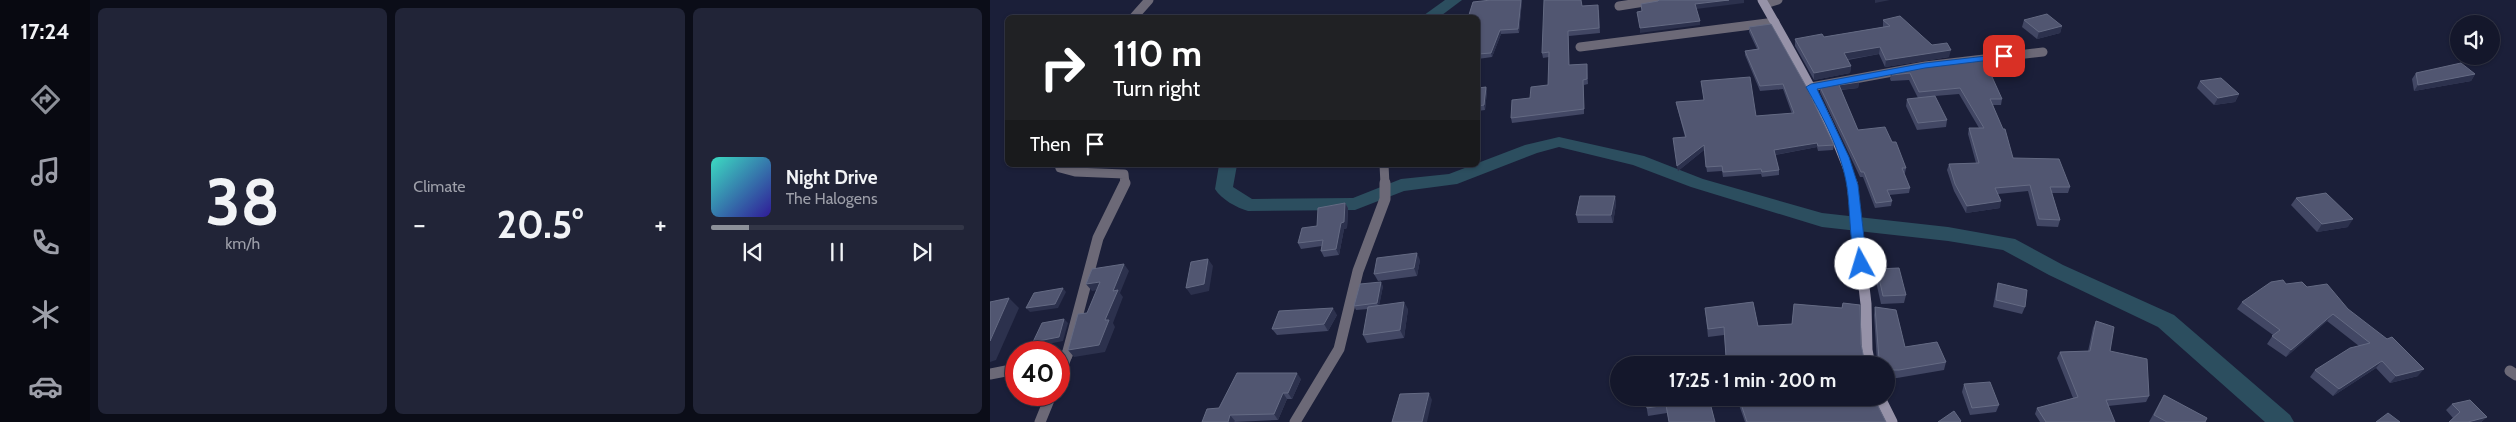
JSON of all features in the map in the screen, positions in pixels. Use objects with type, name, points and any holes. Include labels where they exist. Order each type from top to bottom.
[{"type":"street","points":[[1136,15],[1149,0]]},
{"type":"street","points":[[1619,6],[1657,0]]},
{"type":"street","points":[[1778,0],[1764,2],[1822,106],[1844,157],[1852,185],[1866,304],[1869,356]]},
{"type":"street","points":[[1580,47],[1775,22]]},
{"type":"street","points":[[1811,87],[1925,66],[2043,52]]},
{"type":"street","points":[[1060,167],[1068,172],[1114,171],[1124,174],[1126,182],[1098,238],[1067,341]]},
{"type":"street","points":[[1295,422],[1339,349],[1358,271],[1386,199],[1384,170]]},
{"type":"street","points":[[990,374],[1005,371]]},
{"type":"street","points":[[1040,422],[1047,406]]},
{"type":"street","points":[[1884,406],[1892,422]]},
{"type":"building","points":[[1521,0],[1518,29],[1500,30],[1491,53],[1480,54],[1480,15],[1469,15],[1473,2]]},
{"type":"building","points":[[1544,0],[1581,0],[1582,6],[1598,5],[1599,28],[1568,31],[1569,65],[1587,64],[1587,79],[1583,80],[1584,109],[1511,118],[1512,100],[1530,98],[1531,87],[1548,85],[1549,52],[1542,53]]},
{"type":"building","points":[[1659,0],[1729,0],[1695,4],[1700,21],[1640,28],[1637,12],[1642,11],[1641,4]]},
{"type":"building","points":[[2047,14],[2062,26],[2039,32],[2024,20]]},
{"type":"building","points":[[1900,16],[1932,45],[1947,43],[1951,50],[1886,60],[1880,47],[1844,53],[1851,66],[1814,73],[1795,39],[1822,34],[1824,37],[1890,26],[1883,20]]},
{"type":"building","points":[[1771,24],[1807,88],[1834,145],[1818,146],[1817,143],[1774,150],[1779,170],[1762,172],[1761,169],[1723,172],[1722,166],[1706,167],[1704,145],[1677,166],[1673,138],[1686,137],[1676,102],[1704,100],[1701,81],[1750,77],[1756,116],[1794,113],[1783,84],[1760,86],[1745,51],[1759,49],[1749,27]]},
{"type":"building","points":[[1984,59],[2002,99],[1990,99],[2003,129],[2005,129],[2013,158],[2059,159],[2070,187],[2050,187],[2060,220],[2039,219],[2030,185],[1995,188],[2001,201],[1967,206],[1955,184],[1949,164],[1979,163],[1969,128],[1984,128],[1960,88],[1919,92],[1910,73],[1892,75],[1891,73],[1927,66]]},
{"type":"building","points":[[2452,65],[2464,65],[2475,74],[2418,85],[2416,73]]},
{"type":"building","points":[[2221,78],[2239,94],[2218,98],[2200,81]]},
{"type":"building","points":[[1857,80],[1859,82],[1839,85],[1858,130],[1885,127],[1892,142],[1896,142],[1906,168],[1902,168],[1910,188],[1887,190],[1892,201],[1876,203],[1864,172],[1861,172],[1820,87]]},
{"type":"building","points":[[1486,87],[1484,105],[1480,106],[1480,88]]},
{"type":"building","points":[[1935,96],[1947,120],[1918,123],[1907,99]]},
{"type":"building","points":[[2326,193],[2353,219],[2322,224],[2296,198]]},
{"type":"building","points":[[1580,196],[1615,196],[1611,215],[1576,215]]},
{"type":"building","points":[[1345,203],[1344,222],[1341,223],[1336,249],[1321,251],[1323,240],[1298,243],[1302,228],[1317,226],[1318,208]]},
{"type":"building","points":[[1417,253],[1414,268],[1374,274],[1377,258]]},
{"type":"building","points":[[1208,259],[1204,284],[1186,288],[1191,262]]},
{"type":"building","points":[[1124,264],[1113,291],[1118,290],[1105,320],[1109,320],[1099,345],[1070,350],[1070,343],[1078,314],[1087,313],[1100,282],[1086,284],[1092,269]]},
{"type":"building","points":[[1899,268],[1906,295],[1883,296],[1877,269]]},
{"type":"building","points":[[2283,280],[2286,284],[2302,282],[2307,287],[2327,284],[2348,309],[2387,339],[2392,337],[2424,369],[2396,376],[2382,361],[2339,389],[2315,370],[2350,348],[2370,343],[2333,314],[2291,350],[2272,336],[2280,330],[2242,302],[2271,282]]},
{"type":"building","points":[[1381,282],[1377,303],[1354,306],[1360,284]]},
{"type":"building","points":[[1998,283],[2027,290],[2025,307],[1996,300]]},
{"type":"building","points":[[1063,288],[1055,304],[1026,308],[1034,293]]},
{"type":"building","points":[[1009,298],[990,341],[990,302]]},
{"type":"building","points":[[1404,302],[1400,330],[1363,335],[1368,307]]},
{"type":"building","points":[[1753,302],[1758,326],[1792,324],[1794,304],[1842,308],[1843,303],[1860,305],[1861,344],[1863,356],[1726,356],[1724,327],[1708,329],[1705,308]]},
{"type":"building","points":[[1875,307],[1896,310],[1905,347],[1937,342],[1946,362],[1895,370],[1895,356],[1879,356]]},
{"type":"building","points":[[1333,308],[1324,324],[1272,329],[1279,311]]},
{"type":"building","points":[[1064,319],[1059,337],[1033,341],[1042,323]]},
{"type":"building","points":[[2096,321],[2114,327],[2110,351],[2147,359],[2149,396],[2106,400],[2115,422],[2046,422],[2037,408],[2078,397],[2060,352],[2090,351]]},
{"type":"building","points":[[1237,373],[1297,373],[1288,393],[1283,393],[1274,414],[1230,415],[1228,422],[1202,422],[1207,409],[1219,408]]},
{"type":"building","points":[[1990,382],[1999,405],[1972,408],[1964,384]]},
{"type":"building","points":[[1429,393],[1422,422],[1392,422],[1400,394]]},
{"type":"building","points":[[2164,395],[2207,418],[2205,422],[2167,422],[2154,415]]},
{"type":"building","points":[[2470,400],[2487,417],[2468,422],[2449,422],[2460,412],[2452,404]]},
{"type":"building","points":[[1666,406],[1711,406],[1715,422],[1669,422]]},
{"type":"building","points":[[1742,406],[1878,406],[1886,422],[1747,422]]},
{"type":"building","points":[[1954,411],[1960,422],[1938,422]]},
{"type":"building","points":[[2388,413],[2400,422],[2376,422]]},
{"type":"waterway","points":[[1432,15],[1455,0]]},
{"type":"waterway","points":[[1228,167],[1224,189],[1248,205],[1355,204],[1401,185],[1451,180],[1531,149],[1559,142],[1638,160],[1697,183],[1822,220],[1948,234],[2008,244],[2056,270],[2166,321],[2282,422]]},
{"type":"route","points":[[1861,264],[1852,185],[1844,157],[1822,106],[1811,87],[1925,66],[2004,56]]}]
